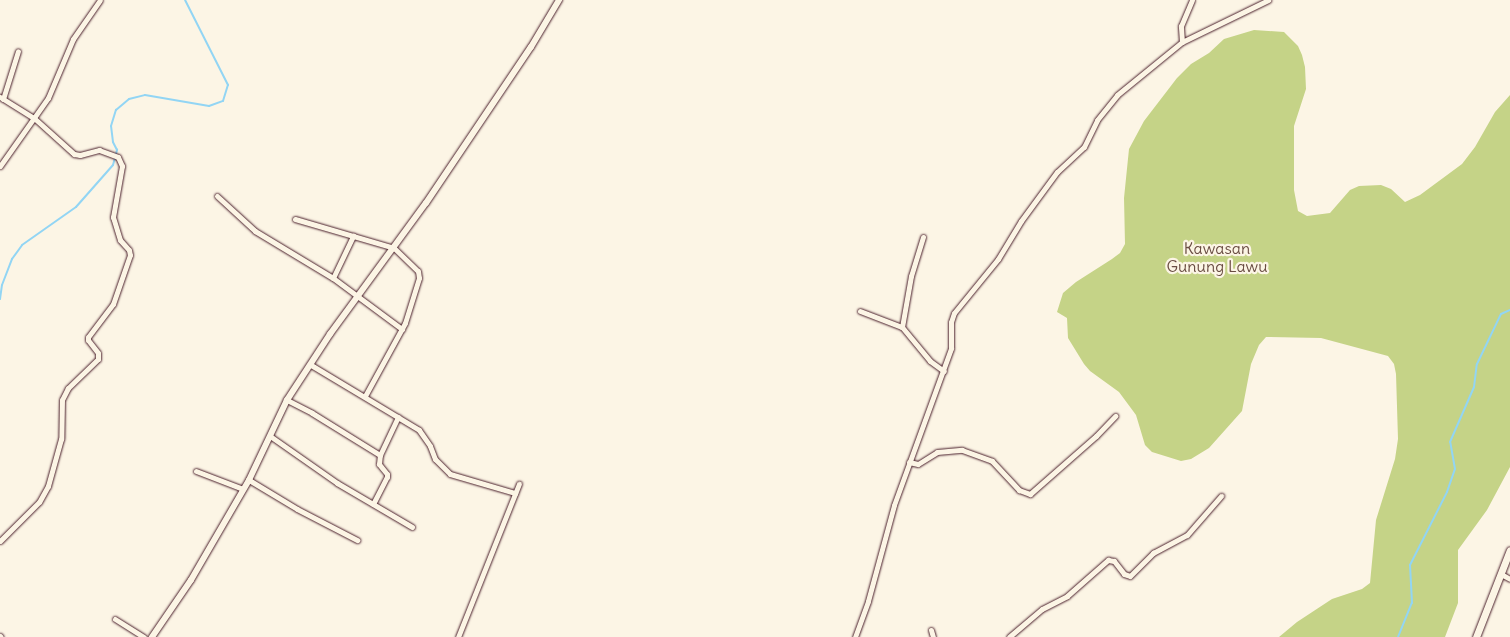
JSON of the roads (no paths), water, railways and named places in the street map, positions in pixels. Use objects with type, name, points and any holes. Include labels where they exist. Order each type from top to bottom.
[{"type":"main road","points":[[1476,637],[1510,550]]},
{"type":"street","points":[[0,166],[48,98],[73,40],[100,0]]},
{"type":"street","points":[[152,637],[191,580],[249,480],[286,400],[358,296],[394,248],[531,47],[559,0]]},
{"type":"street","points":[[1182,42],[1181,26],[1192,0]]},
{"type":"street","points":[[855,637],[868,601],[884,536],[909,462],[944,371],[951,348],[951,322],[954,313],[998,259],[1021,220],[1057,172],[1084,147],[1106,106],[1182,42],[1268,0]]},
{"type":"street","points":[[0,541],[44,495],[52,473],[60,439],[62,400],[65,392],[99,356],[88,340],[88,337],[113,304],[130,254],[129,250],[120,240],[114,223],[122,166],[116,156],[99,150],[80,155],[74,154],[34,118],[2,98],[18,51]]},
{"type":"street","points":[[217,196],[255,231],[333,278],[402,329]]},
{"type":"street","points":[[295,219],[394,248],[418,271],[419,278],[402,329],[364,396]]},
{"type":"street","points":[[333,278],[353,236]]},
{"type":"street","points":[[902,326],[911,276],[923,237]]},
{"type":"street","points":[[860,311],[902,326],[930,361],[944,371]]},
{"type":"street","points":[[311,365],[398,417],[425,437],[435,460],[450,474],[515,493]]},
{"type":"street","points":[[286,400],[312,413],[380,455]]},
{"type":"street","points":[[909,462],[918,464],[937,452],[962,450],[992,461],[1019,490],[1030,494],[1096,436],[1115,416]]},
{"type":"street","points":[[373,504],[387,477],[387,474],[379,464],[380,455],[398,417]]},
{"type":"street","points":[[270,436],[337,483],[412,526]]},
{"type":"street","points":[[196,471],[243,489]]},
{"type":"street","points":[[249,480],[297,509],[357,540]]},
{"type":"street","points":[[458,637],[519,484]]},
{"type":"street","points":[[1009,637],[1042,610],[1067,596],[1108,560],[1114,561],[1124,574],[1130,576],[1153,553],[1187,536],[1221,496]]},
{"type":"street","points":[[1502,574],[1510,579]]},
{"type":"street","points":[[115,619],[144,637]]},
{"type":"street","points":[[932,630],[933,637]]},
{"type":"waterway","points":[[0,299],[2,285],[12,259],[22,245],[76,207],[113,165],[117,150],[113,142],[111,126],[116,110],[129,99],[145,95],[209,106],[223,101],[228,85],[185,0]]},
{"type":"waterway","points":[[1398,637],[1412,603],[1410,565],[1447,492],[1455,469],[1450,442],[1474,387],[1477,364],[1501,314],[1510,310]]},
{"type":"park label","name":"Kawasan Gunung Lawu","points":[[1217,257]]}]
